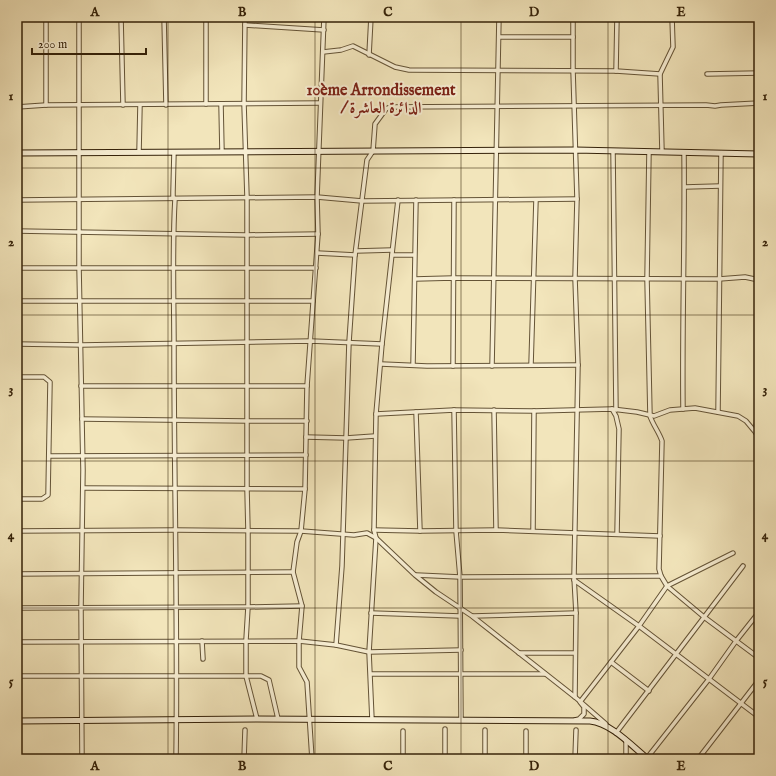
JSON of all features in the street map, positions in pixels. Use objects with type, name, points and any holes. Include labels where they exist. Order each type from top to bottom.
[{"type":"street","points":[[46,17],[46,105]]},
{"type":"street","points":[[79,17],[79,267],[82,345],[81,386],[83,455],[81,574],[82,759]]},
{"type":"street","points":[[121,17],[123,105]]},
{"type":"street","points":[[164,17],[166,104]]},
{"type":"street","points":[[206,17],[206,104]]},
{"type":"street","points":[[245,17],[244,104],[247,198],[248,531],[246,676],[257,719]]},
{"type":"street","points":[[312,759],[306,682],[299,666],[299,641],[302,606],[293,572],[297,542],[301,531],[305,490],[307,386],[318,234],[318,151],[324,17]]},
{"type":"street","points":[[369,55],[371,17]]},
{"type":"street","points":[[492,366],[500,17]]},
{"type":"street","points":[[573,17],[577,199],[575,278],[578,365],[574,579],[576,613],[575,697]]},
{"type":"street","points":[[616,71],[617,17]]},
{"type":"street","points":[[662,152],[660,74],[673,46],[672,17]]},
{"type":"street","points":[[245,25],[324,30]]},
{"type":"street","points":[[499,37],[573,37]]},
{"type":"street","points":[[323,52],[341,50],[353,46],[395,67],[409,70],[498,72],[573,70],[660,74]]},
{"type":"street","points":[[707,74],[759,73]]},
{"type":"street","points":[[17,107],[46,105],[79,106],[320,103]]},
{"type":"street","points":[[336,644],[343,533],[349,342],[355,253],[367,160],[373,151],[375,124],[387,108],[574,105],[715,106],[759,103]]},
{"type":"street","points":[[221,104],[222,152]]},
{"type":"street","points":[[139,152],[140,105]]},
{"type":"street","points":[[17,153],[575,150],[759,154]]},
{"type":"street","points":[[613,151],[614,409],[619,429],[617,534]]},
{"type":"street","points":[[174,152],[174,489],[177,608],[176,759]]},
{"type":"street","points":[[649,152],[647,279],[650,416],[652,423],[659,432],[662,441],[659,569],[667,586],[704,617],[759,658]]},
{"type":"street","points":[[683,409],[682,338],[685,187],[684,152]]},
{"type":"street","points":[[718,412],[721,153]]},
{"type":"street","points":[[685,187],[720,186]]},
{"type":"street","points":[[17,200],[317,197],[362,201],[577,199]]},
{"type":"street","points":[[372,720],[369,652],[376,538],[374,530],[376,414],[398,200]]},
{"type":"street","points":[[412,365],[416,200]]},
{"type":"street","points":[[453,366],[454,200]]},
{"type":"street","points":[[531,365],[536,200]]},
{"type":"street","points":[[17,231],[246,235],[318,234]]},
{"type":"street","points":[[317,253],[355,253],[392,250]]},
{"type":"street","points":[[392,255],[414,255]]},
{"type":"street","points":[[17,268],[316,268]]},
{"type":"street","points":[[415,279],[719,279],[745,277],[759,280]]},
{"type":"street","points":[[17,301],[313,301]]},
{"type":"street","points":[[17,344],[82,345],[311,341],[382,344]]},
{"type":"street","points":[[381,364],[453,366],[578,365]]},
{"type":"street","points":[[17,376],[44,377],[50,382],[50,456],[48,495],[42,499],[17,499]]},
{"type":"street","points":[[756,433],[759,376]]},
{"type":"street","points":[[81,386],[307,386]]},
{"type":"street","points":[[376,414],[454,410],[534,411],[614,409],[655,416],[668,411],[695,408],[741,417],[759,438]]},
{"type":"street","points":[[454,410],[456,531],[460,577],[461,720]]},
{"type":"street","points":[[494,410],[496,530]]},
{"type":"street","points":[[533,531],[534,411]]},
{"type":"street","points":[[416,412],[420,531]]},
{"type":"street","points":[[82,420],[247,422],[307,421]]},
{"type":"street","points":[[306,437],[346,438],[375,436]]},
{"type":"street","points":[[50,456],[174,454],[306,455]]},
{"type":"street","points":[[83,488],[305,490]]},
{"type":"street","points":[[374,530],[496,530],[660,536]]},
{"type":"street","points":[[17,531],[301,531],[354,535],[367,533],[376,538],[415,575],[436,592],[472,616],[575,697],[648,759],[759,612]]},
{"type":"street","points":[[580,702],[639,626],[667,586],[733,553]]},
{"type":"street","points":[[616,733],[743,566]]},
{"type":"street","points":[[17,574],[293,572]]},
{"type":"street","points":[[415,575],[574,579],[661,576]]},
{"type":"street","points":[[574,579],[759,717]]},
{"type":"street","points":[[17,608],[302,606]]},
{"type":"street","points":[[371,613],[460,616]]},
{"type":"street","points":[[472,616],[576,613]]},
{"type":"street","points":[[17,642],[246,640],[299,641],[336,644],[369,652],[461,650]]},
{"type":"street","points":[[202,641],[203,659]]},
{"type":"street","points":[[519,653],[575,653]]},
{"type":"street","points":[[611,662],[649,691]]},
{"type":"street","points":[[370,674],[545,674]]},
{"type":"street","points":[[17,676],[261,676],[269,680],[278,719]]},
{"type":"street","points":[[698,759],[759,680]]},
{"type":"street","points":[[573,721],[579,719],[584,714],[584,707],[580,702]]},
{"type":"street","points":[[17,722],[308,719],[573,721],[599,722],[607,725]]},
{"type":"street","points":[[445,729],[445,759]]},
{"type":"street","points":[[244,759],[245,730]]},
{"type":"street","points":[[485,730],[485,759]]},
{"type":"street","points":[[575,759],[576,730]]},
{"type":"street","points":[[403,731],[403,759]]},
{"type":"street","points":[[526,731],[526,759]]},
{"type":"street","points":[[626,741],[626,759]]},
{"type":"district","name":"10ème Arrondissement / الدائرة العاشرة","points":[[381,98]]}]
